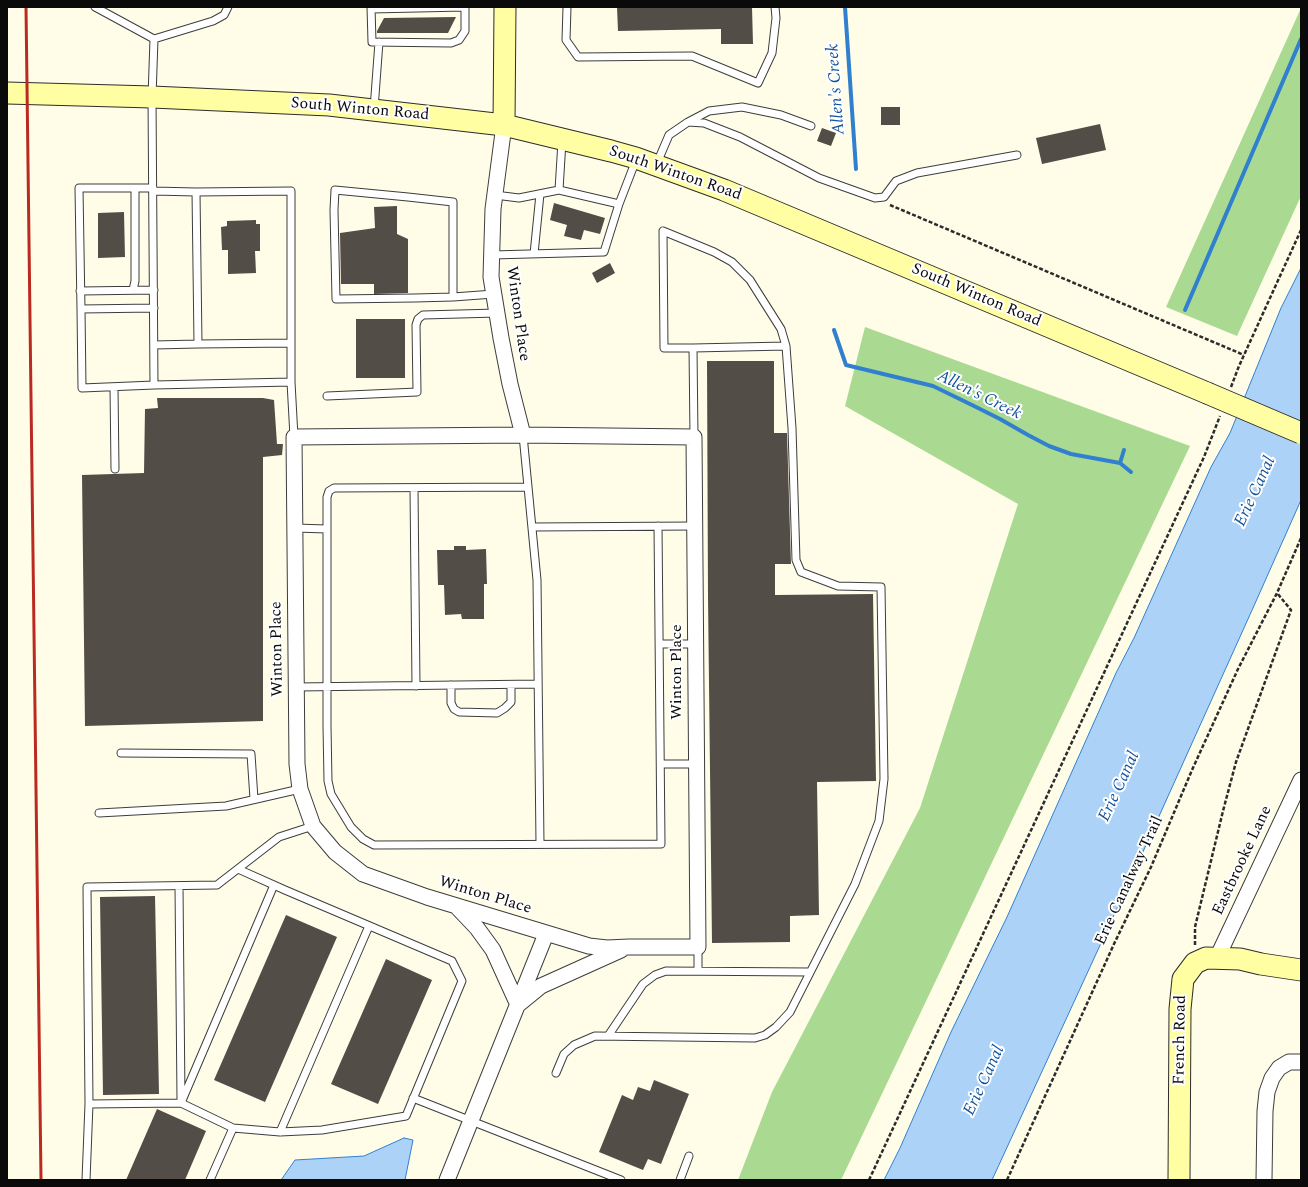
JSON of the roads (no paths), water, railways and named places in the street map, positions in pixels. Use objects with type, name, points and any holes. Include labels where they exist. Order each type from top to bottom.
[{"type":"main road","points":[[504,125],[505,7]]},
{"type":"main road","name":"South Winton Road","points":[[7,93],[152,97],[329,105],[504,125],[636,158],[724,190],[1301,433]]},
{"type":"main road","name":"French Road","points":[[1179,1180],[1180,1009],[1183,979],[1195,963],[1206,958],[1217,958]]},
{"type":"main road","points":[[1217,958],[1240,959],[1301,970]]},
{"type":"street","name":"Winton Place","points":[[504,125],[493,209],[491,277],[510,384],[523,435]]},
{"type":"street","points":[[294,437],[523,435],[694,437]]},
{"type":"street","name":"Winton Place","points":[[294,437],[298,764],[300,789],[313,826],[334,852],[363,874],[427,898],[456,907],[589,946],[607,948],[698,947],[694,437]]},
{"type":"street","name":"Eastbrooke Lane","points":[[1217,958],[1301,780]]},
{"type":"street","points":[[456,907],[478,928],[493,950],[518,1005],[541,986],[629,947]]},
{"type":"street","name":"Winton Place","points":[[447,1180],[546,934]]},
{"type":"street","points":[[1264,1180],[1265,1111],[1267,1092],[1272,1078],[1279,1068],[1289,1062],[1301,1062]]},
{"type":"lane","points":[[95,7],[154,38],[213,22],[224,15],[228,7]]},
{"type":"lane","points":[[465,7],[465,31],[459,40],[451,42],[372,42],[371,8],[465,7]]},
{"type":"lane","points":[[567,7],[566,40],[578,57],[692,56],[758,83],[772,53],[776,18],[775,7]]},
{"type":"lane","points":[[154,38],[152,97],[154,385]]},
{"type":"lane","points":[[374,110],[380,42]]},
{"type":"lane","points":[[656,166],[669,135],[688,122],[709,111],[742,107],[781,115],[811,126]]},
{"type":"lane","points":[[688,122],[704,123],[740,138],[819,178],[875,198],[884,196],[896,181],[917,173],[1017,155]]},
{"type":"lane","points":[[559,190],[562,139]]},
{"type":"lane","points":[[492,255],[604,252],[619,204],[636,158]]},
{"type":"lane","points":[[291,382],[82,388],[79,188],[135,188],[196,192],[291,191],[291,382],[294,437]]},
{"type":"lane","points":[[133,290],[135,281],[135,188]]},
{"type":"lane","points":[[453,297],[453,202],[408,196],[335,190],[336,299],[453,297],[494,294]]},
{"type":"lane","points":[[495,195],[518,198],[559,190],[619,204]]},
{"type":"lane","points":[[196,192],[198,344]]},
{"type":"lane","points":[[534,254],[540,194]]},
{"type":"lane","points":[[556,1073],[564,1054],[582,1040],[596,1036],[755,1038],[765,1035],[776,1027],[790,1012],[856,884],[879,821],[884,779],[881,587],[838,586],[801,572],[796,560],[792,428],[786,346],[781,329],[750,280],[732,262],[714,252],[662,231],[664,348],[786,346]]},
{"type":"lane","points":[[80,291],[154,290]]},
{"type":"lane","points":[[80,309],[154,308]]},
{"type":"lane","points":[[328,396],[417,392],[416,325],[418,319],[423,315],[497,313]]},
{"type":"lane","points":[[154,345],[291,343]]},
{"type":"lane","points":[[693,348],[694,437]]},
{"type":"lane","points":[[114,387],[115,469]]},
{"type":"lane","points":[[523,435],[537,580],[540,844]]},
{"type":"lane","points":[[528,487],[334,488],[329,491],[327,497],[327,687],[328,765],[330,788],[334,800],[351,827],[363,839],[374,845],[661,844],[658,526]]},
{"type":"lane","points":[[414,488],[416,686]]},
{"type":"lane","points":[[532,527],[694,526]]},
{"type":"lane","points":[[295,528],[327,529]]},
{"type":"lane","points":[[660,644],[696,644]]},
{"type":"lane","points":[[451,685],[454,710],[459,712],[496,713],[505,708],[510,702],[511,684]]},
{"type":"lane","points":[[297,687],[538,684]]},
{"type":"lane","points":[[121,753],[251,754],[254,799]]},
{"type":"lane","points":[[661,764],[696,764]]},
{"type":"lane","points":[[99,813],[226,806],[300,789]]},
{"type":"lane","points":[[86,1180],[89,1104],[87,887],[217,885],[279,837],[313,826]]},
{"type":"lane","points":[[89,1104],[181,1103],[233,1128],[280,1132],[322,1130],[406,1116],[462,981],[452,961],[274,885],[238,868]]},
{"type":"lane","points":[[181,1103],[274,885]]},
{"type":"lane","points":[[179,886],[181,1103]]},
{"type":"lane","points":[[280,1132],[369,926]]},
{"type":"lane","points":[[698,947],[698,971]]},
{"type":"lane","points":[[608,1036],[643,984],[655,975],[666,971],[810,972]]},
{"type":"lane","points":[[413,1098],[621,1180]]},
{"type":"lane","points":[[210,1180],[233,1128]]},
{"type":"lane","points":[[680,1180],[689,1156]]},
{"type":"water","name":"Erie Canal","points":[[1301,268],[1301,500],[1137,865],[992,1180],[884,1180],[900,1148],[951,1032],[1007,917],[1116,673],[1134,638],[1211,467],[1230,433],[1281,308]]},
{"type":"water","points":[[404,1138],[413,1140],[405,1180],[281,1180],[295,1160],[364,1156]]},
{"type":"waterway","name":"Allen's Creek","points":[[845,7],[856,169]]},
{"type":"waterway","points":[[1185,310],[1301,39]]},
{"type":"waterway","name":"Allen's Creek","points":[[834,330],[846,365],[933,386],[1000,419],[1049,446],[1071,454],[1120,463],[1131,472]]},
{"type":"waterway","points":[[1120,463],[1124,450]]},
{"type":"railway","points":[[26,7],[41,1180]]}]
